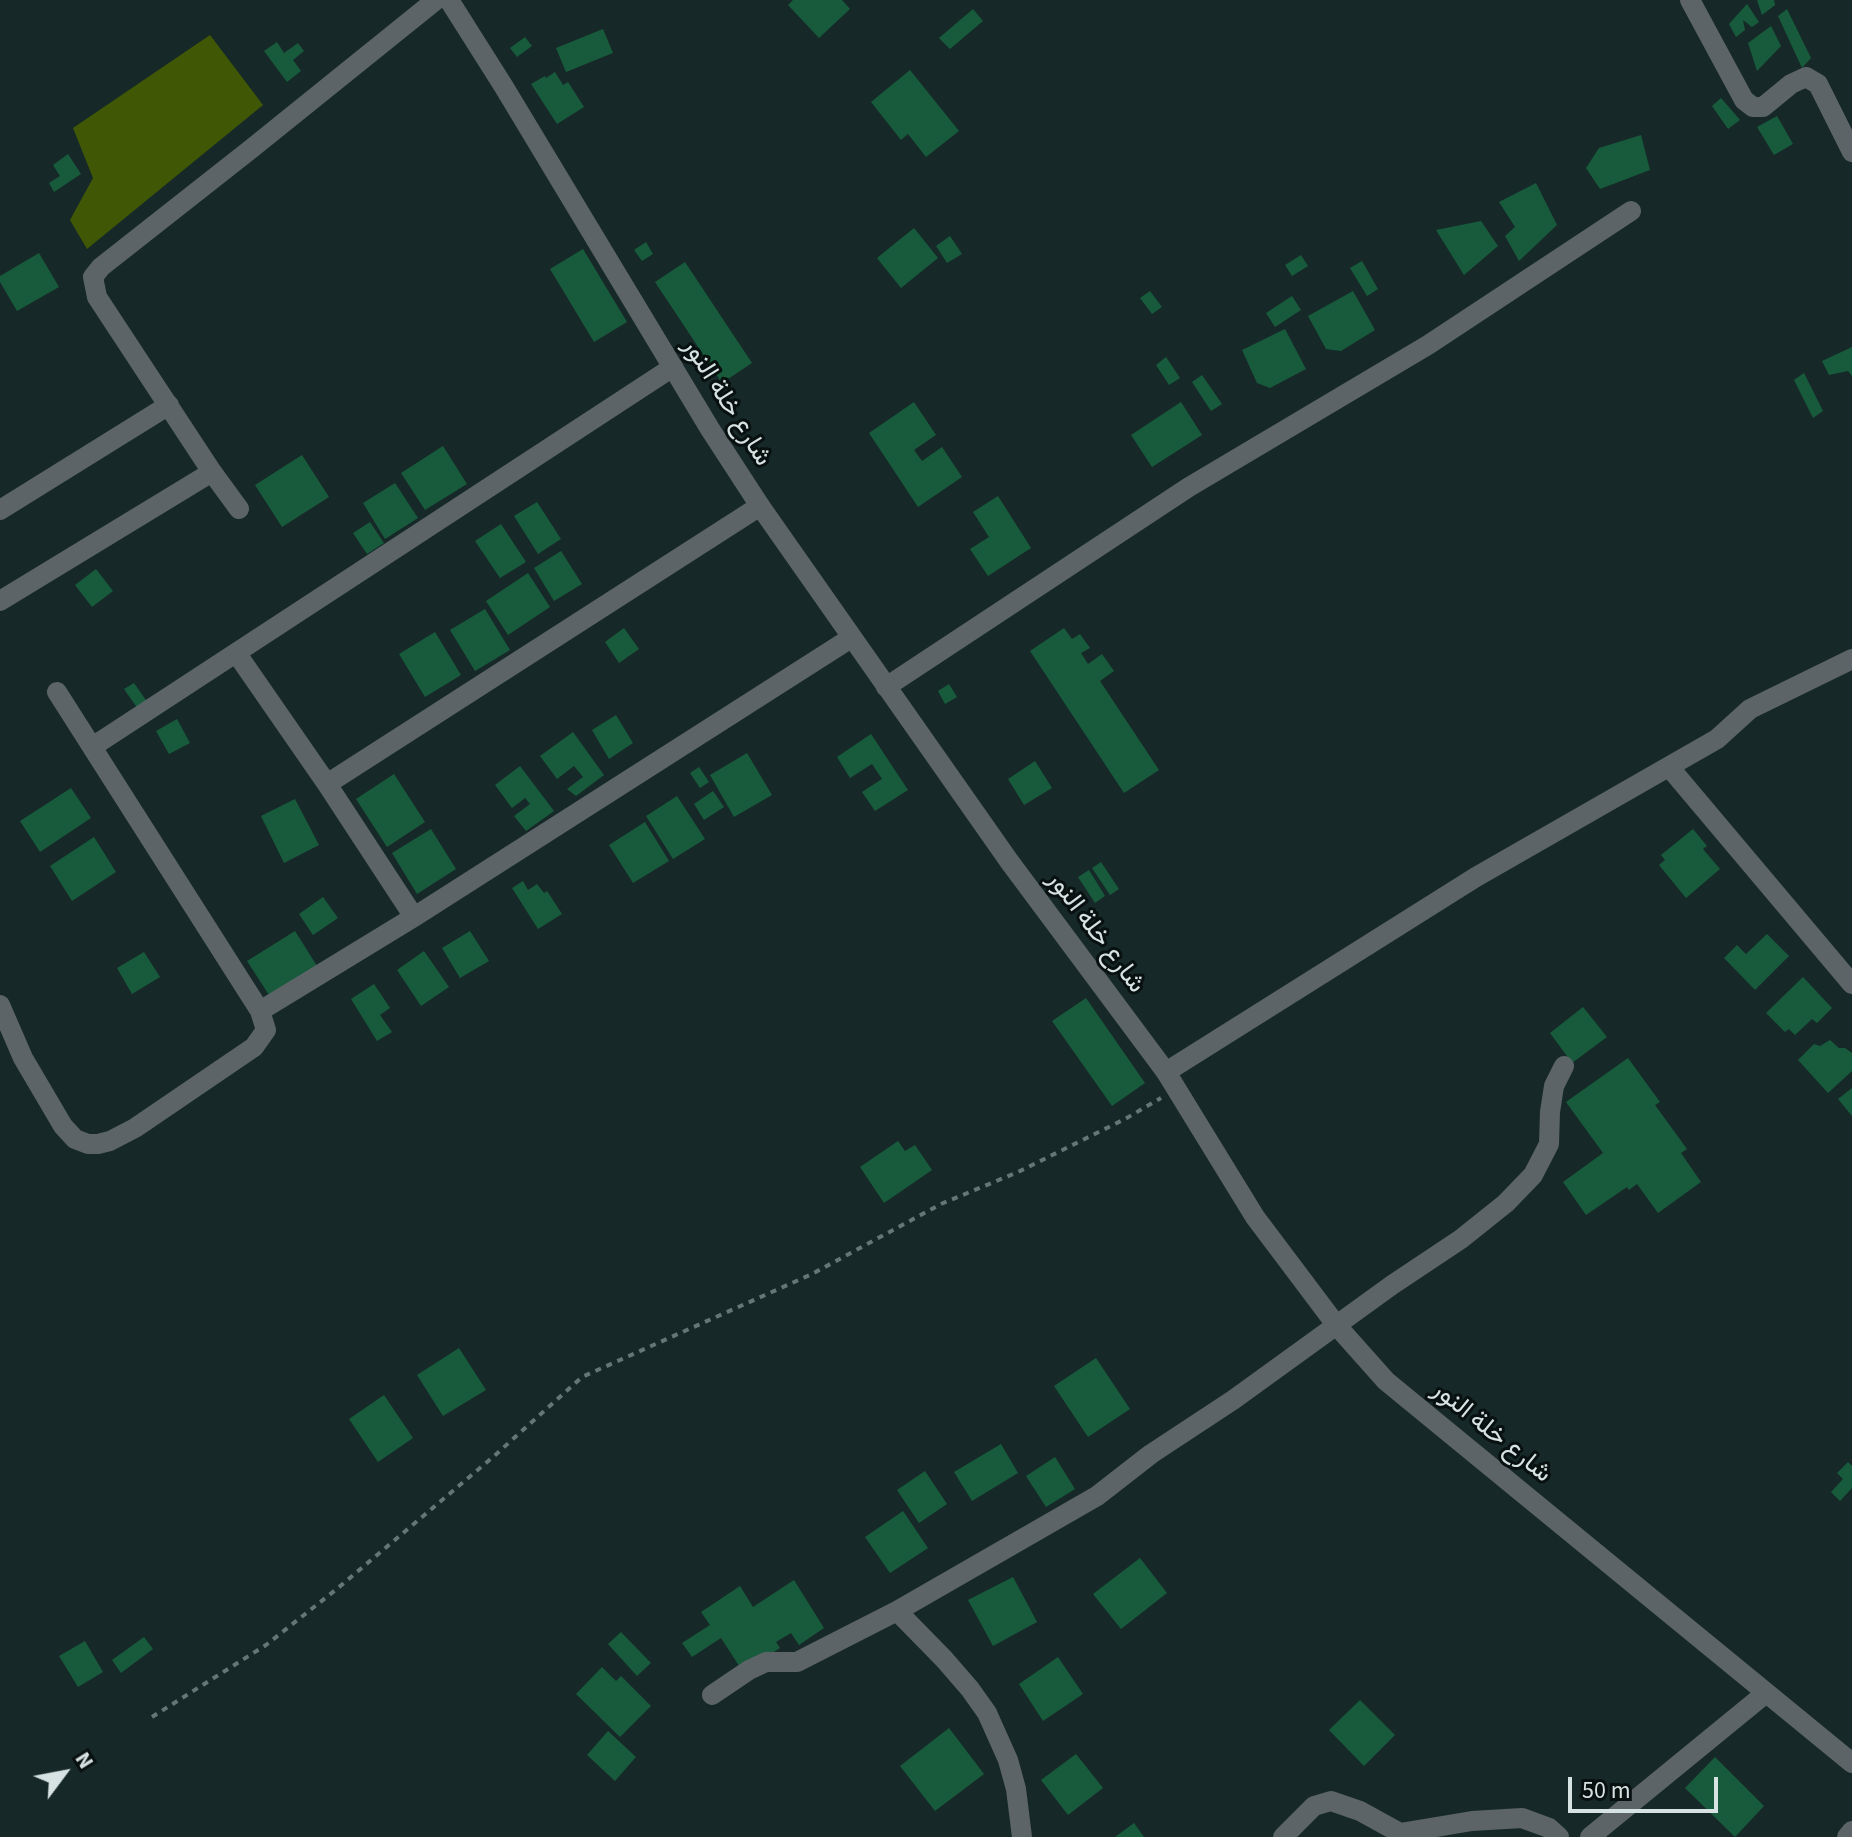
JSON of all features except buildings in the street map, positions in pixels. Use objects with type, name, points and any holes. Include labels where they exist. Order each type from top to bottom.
[{"type":"street","points":[[239,509],[97,297],[93,277],[101,267],[436,0]]},
{"type":"street","name":"شارع خلة النور","points":[[449,0],[760,506],[1009,861],[1172,1080],[1255,1217],[1337,1326],[1386,1381],[1852,1763]]},
{"type":"street","points":[[1690,0],[1744,100],[1753,107],[1763,107],[1791,84],[1806,77],[1818,84],[1852,152]]},
{"type":"street","points":[[886,687],[1189,487],[1428,345],[1631,211]]},
{"type":"street","points":[[92,747],[673,367]]},
{"type":"street","points":[[0,510],[169,405]]},
{"type":"street","points":[[0,601],[212,472]]},
{"type":"street","points":[[327,784],[760,506]]},
{"type":"street","points":[[260,1011],[414,917],[851,638]]},
{"type":"street","points":[[237,654],[414,917]]},
{"type":"street","points":[[1172,1080],[1476,877],[1717,739],[1750,709],[1848,668]]},
{"type":"street","points":[[0,1005],[23,1058],[63,1126],[75,1139],[88,1144],[98,1144],[120,1136],[254,1047],[266,1030],[260,1011],[57,692]]},
{"type":"street","points":[[1670,768],[1852,984]]},
{"type":"street","points":[[712,1695],[766,1662],[797,1662],[897,1611],[1097,1496],[1151,1454],[1461,1239],[1506,1203],[1533,1175],[1549,1144],[1554,1086],[1564,1066]]},
{"type":"street","points":[[897,1611],[944,1659],[987,1713],[1008,1760],[1016,1789],[1022,1837]]},
{"type":"street","points":[[1590,1837],[1766,1693]]},
{"type":"street","points":[[1283,1837],[1314,1806],[1331,1801],[1360,1811],[1400,1833],[1472,1821],[1522,1818],[1549,1828],[1559,1837]]},
{"type":"street","points":[[1847,1837],[1852,1831]]},
{"type":"path","points":[[152,1717],[266,1645],[493,1457],[582,1377],[812,1274],[941,1204],[1018,1172],[1125,1119],[1172,1080]]},
{"type":"green space","points":[[210,35],[263,105],[87,249],[70,220],[93,178],[73,128]]}]
